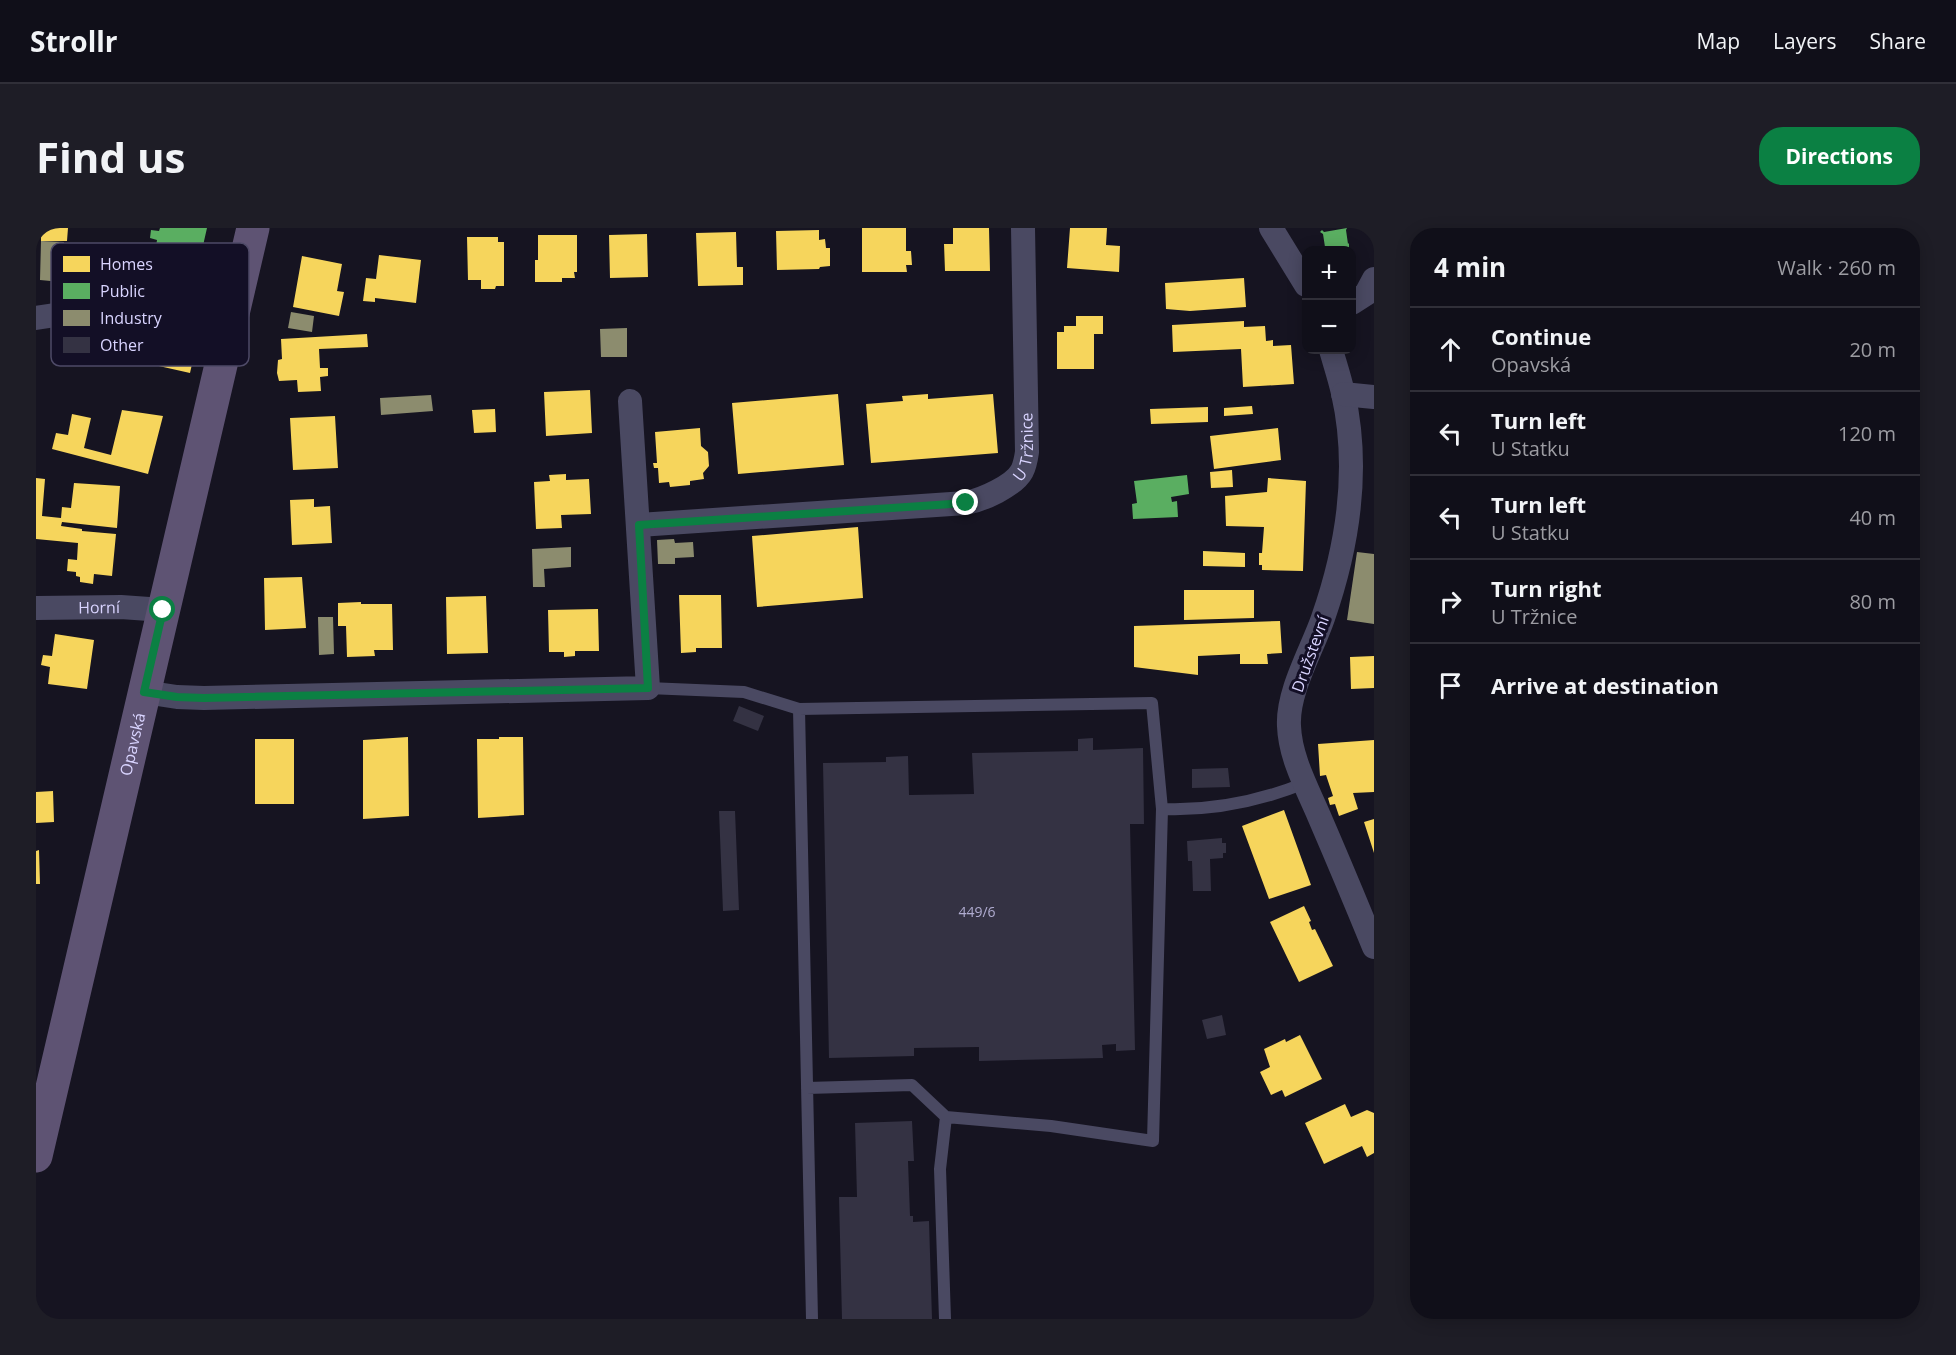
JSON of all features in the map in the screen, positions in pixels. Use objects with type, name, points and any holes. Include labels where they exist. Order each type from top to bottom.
[{"type":"main road","name":"Opavská","points":[[249,245],[253,228]]},
{"type":"main road","name":"Opavská","points":[[36,1156],[221,366]]},
{"type":"street","name":"U Tržnice","points":[[639,525],[966,503],[987,497],[1011,481],[1021,473],[1027,452],[1023,228]]},
{"type":"street","points":[[1271,228],[1302,278]]},
{"type":"street","points":[[1356,300],[1366,294],[1374,279]]},
{"type":"street","points":[[36,318],[51,316]]},
{"type":"street","name":"Družstevní","points":[[1332,354],[1343,394],[1349,431],[1351,472],[1346,532],[1338,573],[1295,692],[1289,723],[1290,740],[1305,783],[1374,947]]},
{"type":"street","points":[[1343,394],[1374,397]]},
{"type":"street","points":[[144,692],[204,698],[648,688],[630,400]]},
{"type":"street","name":"Horní","points":[[36,608],[121,607],[163,610]]},
{"type":"lane","points":[[648,688],[744,692],[799,709],[1152,703],[1162,808],[1153,1141],[1051,1126],[946,1117],[912,1085],[807,1088]]},
{"type":"lane","points":[[799,709],[812,1319]]},
{"type":"lane","points":[[1162,808],[1200,808],[1234,803],[1274,795],[1305,783]]},
{"type":"lane","points":[[945,1319],[940,1169],[946,1117]]},
{"type":"building: Homes","points":[[41,228],[68,228],[67,241],[41,241]]},
{"type":"building: Homes","points":[[862,228],[906,228],[906,251],[911,251],[912,265],[906,265],[907,272],[862,272]]},
{"type":"building: Homes","points":[[953,228],[989,228],[990,271],[945,271],[944,244],[953,244]]},
{"type":"building: Homes","points":[[1070,228],[1107,228],[1106,245],[1120,246],[1119,272],[1067,268]]},
{"type":"building: Homes","points":[[819,230],[819,240],[825,239],[826,248],[830,248],[830,266],[819,269],[777,270],[776,231]]},
{"type":"building: Homes","points":[[736,232],[737,267],[743,267],[743,285],[698,286],[696,233]]},
{"type":"building: Homes","points":[[647,234],[648,277],[610,278],[609,235]]},
{"type":"building: Homes","points":[[538,235],[577,235],[575,278],[562,278],[562,282],[535,282]]},
{"type":"building: Homes","points":[[467,237],[498,237],[498,242],[504,242],[504,286],[496,286],[495,289],[481,289],[481,280],[468,280]]},
{"type":"building: Homes","points":[[379,255],[421,260],[416,303],[375,298],[375,302],[363,301],[366,278],[376,279]]},
{"type":"building: Homes","points":[[302,256],[342,264],[337,291],[344,292],[339,316],[293,307]]},
{"type":"building: Homes","points":[[1244,278],[1246,307],[1190,311],[1166,309],[1165,283]]},
{"type":"building: Homes","points":[[1076,316],[1103,316],[1103,334],[1094,334],[1094,369],[1057,369],[1057,332],[1064,332],[1064,326],[1076,326]]},
{"type":"building: Homes","points":[[1244,321],[1244,327],[1265,326],[1266,341],[1273,340],[1273,346],[1291,345],[1294,384],[1243,387],[1241,349],[1173,352],[1172,325]]},
{"type":"building: Homes","points":[[367,334],[368,347],[319,349],[320,368],[328,368],[328,376],[320,377],[321,391],[298,392],[297,380],[279,381],[277,373],[278,360],[282,359],[281,339]]},
{"type":"building: Homes","points":[[159,366],[192,366],[190,373]]},
{"type":"building: Homes","points":[[590,390],[592,433],[546,436],[544,392]]},
{"type":"building: Homes","points":[[838,394],[844,465],[738,474],[732,403]]},
{"type":"building: Homes","points":[[928,394],[928,399],[993,394],[998,453],[871,463],[866,404],[903,401],[902,396]]},
{"type":"building: Homes","points":[[1252,406],[1253,414],[1224,416],[1224,408]]},
{"type":"building: Homes","points":[[1208,407],[1208,422],[1151,424],[1150,409]]},
{"type":"building: Homes","points":[[495,409],[496,432],[474,433],[472,410]]},
{"type":"building: Homes","points":[[122,410],[163,416],[148,474],[52,449],[56,433],[68,435],[72,414],[91,418],[84,448],[111,455]]},
{"type":"building: Homes","points":[[335,416],[338,468],[293,470],[290,418]]},
{"type":"building: Homes","points":[[700,428],[701,446],[708,452],[709,466],[703,473],[704,479],[690,481],[690,485],[670,487],[669,482],[659,483],[658,468],[654,468],[653,463],[657,463],[655,432]]},
{"type":"building: Homes","points":[[1278,428],[1281,460],[1214,469],[1210,436]]},
{"type":"building: Homes","points":[[1232,470],[1233,487],[1211,488],[1210,472]]},
{"type":"building: Homes","points":[[566,474],[566,480],[589,479],[591,514],[561,515],[562,528],[536,529],[534,482],[550,481],[549,475]]},
{"type":"building: Homes","points":[[36,478],[45,479],[42,516],[61,518],[62,507],[71,508],[74,483],[120,486],[117,528],[62,522],[61,526],[82,529],[82,531],[116,534],[112,576],[94,574],[93,584],[80,582],[80,577],[76,576],[76,572],[67,571],[68,559],[77,560],[78,543],[36,539]]},
{"type":"building: Homes","points":[[1268,478],[1306,481],[1303,571],[1262,570],[1262,565],[1259,565],[1259,553],[1262,553],[1264,527],[1226,526],[1225,496],[1267,492]]},
{"type":"building: Homes","points":[[314,499],[314,507],[330,506],[332,543],[292,545],[290,500]]},
{"type":"building: Homes","points":[[858,527],[863,598],[757,607],[752,536]]},
{"type":"building: Homes","points":[[1203,551],[1245,553],[1245,567],[1203,566]]},
{"type":"building: Homes","points":[[302,577],[306,628],[265,630],[264,578]]},
{"type":"building: Homes","points":[[1184,590],[1254,590],[1254,618],[1184,620]]},
{"type":"building: Homes","points":[[679,595],[721,595],[722,648],[696,648],[696,652],[681,653]]},
{"type":"building: Homes","points":[[486,596],[488,653],[447,654],[446,597]]},
{"type":"building: Homes","points":[[361,602],[361,604],[392,604],[393,650],[374,650],[375,656],[347,657],[346,626],[338,626],[338,603]]},
{"type":"building: Homes","points":[[598,609],[599,651],[575,651],[575,656],[564,657],[564,652],[549,652],[548,610]]},
{"type":"building: Homes","points":[[1280,621],[1282,653],[1267,654],[1268,664],[1240,664],[1240,654],[1198,656],[1198,675],[1134,667],[1134,626]]},
{"type":"building: Homes","points":[[55,634],[94,640],[87,689],[48,684],[50,667],[41,665],[43,655],[52,656]]},
{"type":"building: Homes","points":[[1374,656],[1374,688],[1351,689],[1350,657]]},
{"type":"building: Homes","points":[[408,737],[409,816],[363,819],[363,740]]},
{"type":"building: Homes","points":[[499,737],[523,737],[524,815],[478,818],[477,739],[499,739]]},
{"type":"building: Homes","points":[[255,739],[294,739],[294,804],[255,804]]},
{"type":"building: Homes","points":[[1374,740],[1374,792],[1353,793],[1358,809],[1339,816],[1335,804],[1330,805],[1328,798],[1333,796],[1326,775],[1320,776],[1318,744]]},
{"type":"building: Homes","points":[[53,791],[54,822],[36,823],[36,792]]},
{"type":"building: Homes","points":[[1284,810],[1311,885],[1269,899],[1242,826]]},
{"type":"building: Homes","points":[[1374,819],[1374,853],[1364,822]]},
{"type":"building: Homes","points":[[39,850],[40,884],[36,884],[36,851]]},
{"type":"building: Homes","points":[[1304,906],[1311,921],[1309,922],[1312,930],[1315,929],[1333,966],[1299,982],[1270,922]]},
{"type":"building: Homes","points":[[1300,1035],[1322,1079],[1285,1097],[1282,1090],[1271,1095],[1260,1072],[1270,1067],[1264,1049]]},
{"type":"building: Homes","points":[[1345,1104],[1351,1117],[1367,1110],[1374,1113],[1374,1153],[1367,1157],[1362,1146],[1324,1164],[1305,1123]]},
{"type":"building: Public","points":[[160,228],[207,228],[204,243],[157,243],[157,240],[150,238],[151,230],[159,231]]},
{"type":"building: Public","points":[[1347,228],[1349,246],[1325,246],[1323,234],[1320,232],[1322,230],[1324,232]]},
{"type":"building: Public","points":[[1187,475],[1189,494],[1171,497],[1172,502],[1177,501],[1178,517],[1133,519],[1132,504],[1137,503],[1134,481]]},
{"type":"building: Industry","points":[[41,241],[64,242],[51,243],[51,281],[40,280]]},
{"type":"building: Industry","points":[[291,312],[314,316],[312,332],[288,328]]},
{"type":"building: Industry","points":[[627,328],[627,357],[601,357],[600,329]]},
{"type":"building: Industry","points":[[431,395],[433,411],[381,415],[380,398]]},
{"type":"building: Industry","points":[[674,539],[675,543],[693,542],[694,557],[675,558],[675,564],[658,564],[657,540]]},
{"type":"building: Industry","points":[[571,547],[571,567],[544,569],[545,587],[533,587],[532,549]]},
{"type":"building: Industry","points":[[1357,552],[1374,554],[1374,624],[1347,620]]},
{"type":"building: Industry","points":[[318,617],[333,617],[334,654],[319,655]]},
{"type":"building: Other","points":[[739,706],[764,716],[758,731],[733,721]]},
{"type":"building: Other","points":[[1093,738],[1093,750],[1143,748],[1144,824],[1130,824],[1135,1050],[1116,1051],[1116,1044],[1102,1045],[1103,1058],[979,1061],[979,1047],[914,1048],[914,1056],[829,1058],[823,763],[886,762],[886,757],[908,756],[909,795],[974,794],[972,753],[1078,751],[1078,739]]},
{"type":"building: Other","points":[[1228,768],[1230,787],[1192,788],[1192,769]]},
{"type":"building: Other","points":[[719,811],[735,811],[739,910],[723,911]]},
{"type":"building: Other","points":[[1222,838],[1222,843],[1226,843],[1226,853],[1223,853],[1223,858],[1210,859],[1211,891],[1193,891],[1192,861],[1188,861],[1187,841]]},
{"type":"building: Other","points":[[1222,1015],[1226,1035],[1207,1039],[1202,1020]]},
{"type":"building: Other","points":[[912,1121],[914,1161],[908,1161],[910,1216],[913,1216],[913,1222],[929,1221],[932,1319],[842,1319],[839,1197],[857,1197],[855,1123]]},
{"type":"route","points":[[163,610],[144,692],[204,698],[648,688],[639,525],[966,503]]}]
